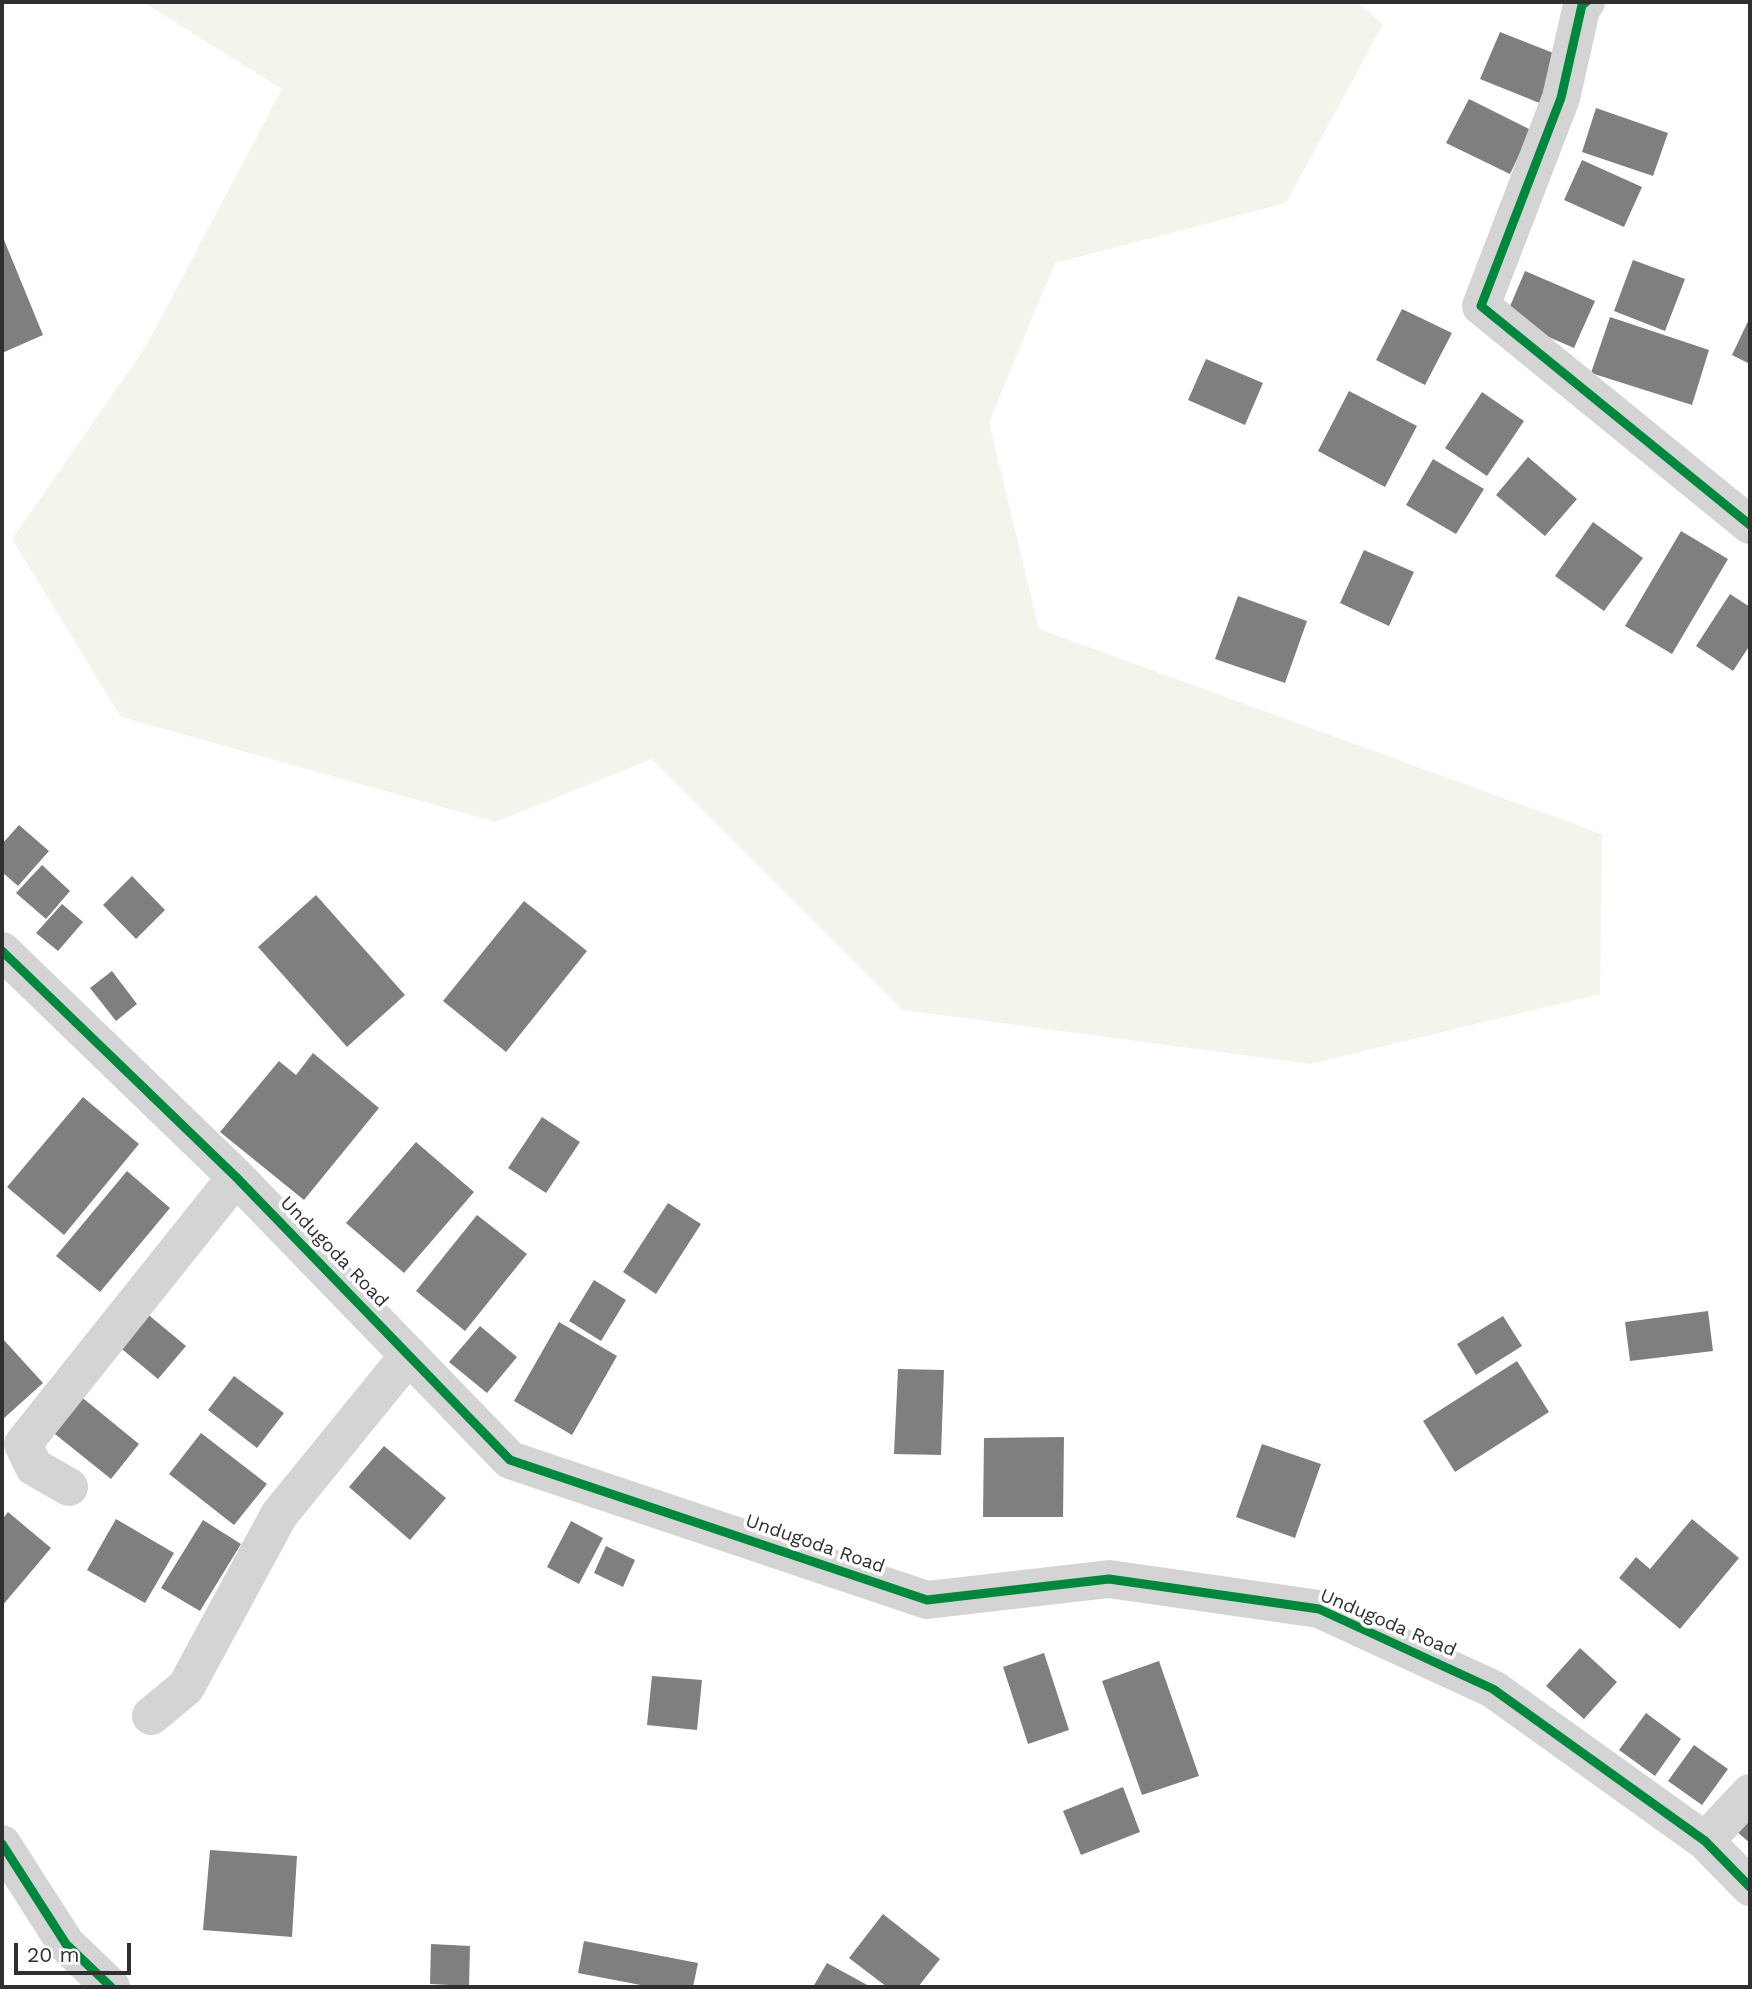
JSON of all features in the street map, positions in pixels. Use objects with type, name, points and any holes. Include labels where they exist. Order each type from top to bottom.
[{"type":"street","points":[[1586,2],[1582,5],[1561,98],[1481,306],[1750,525]]},
{"type":"street","name":"Undugoda Road","points":[[2,951],[236,1177],[510,1460],[927,1600],[1109,1579],[1319,1609],[1493,1689],[1705,1841],[1750,1887]]},
{"type":"street","points":[[69,1487],[34,1467],[23,1444],[236,1177]]},
{"type":"street","points":[[151,1716],[186,1687],[279,1515],[409,1355]]},
{"type":"street","points":[[1705,1841],[1750,1793]]},
{"type":"street","points":[[2,1843],[66,1944],[111,1987]]},
{"type":"shaded area","points":[[143,2],[1357,2],[1383,24],[1286,203],[1055,263],[989,422],[1039,629],[1602,834],[1600,994],[1310,1064],[903,1010],[652,759],[496,822],[121,717],[12,539],[145,348],[282,89]]},
{"type":"building","points":[[1500,32],[1561,56],[1542,104],[1480,79]]},
{"type":"building","points":[[1469,99],[1531,130],[1510,174],[1446,143]]},
{"type":"building","points":[[1596,108],[1668,133],[1653,176],[1582,152]]},
{"type":"building","points":[[1582,160],[1642,187],[1624,227],[1564,200]]},
{"type":"building","points":[[2,235],[43,335],[2,353]]},
{"type":"building","points":[[1633,260],[1685,279],[1665,331],[1614,311]]},
{"type":"building","points":[[1525,271],[1595,301],[1574,348],[1505,318]]},
{"type":"building","points":[[1402,309],[1452,333],[1425,385],[1376,360]]},
{"type":"building","points":[[1610,317],[1709,350],[1692,405],[1591,373]]},
{"type":"building","points":[[1750,317],[1750,364],[1732,355]]},
{"type":"building","points":[[1206,359],[1263,383],[1245,425],[1188,400]]},
{"type":"building","points":[[1349,391],[1417,426],[1385,487],[1318,451]]},
{"type":"building","points":[[1482,392],[1524,421],[1487,476],[1445,448]]},
{"type":"building","points":[[1528,457],[1577,499],[1545,536],[1496,495]]},
{"type":"building","points":[[1433,459],[1484,489],[1456,534],[1406,505]]},
{"type":"building","points":[[1593,522],[1643,558],[1604,611],[1555,576]]},
{"type":"building","points":[[1681,531],[1728,559],[1672,654],[1625,626]]},
{"type":"building","points":[[1364,550],[1414,572],[1389,626],[1340,603]]},
{"type":"building","points":[[1730,594],[1750,607],[1750,645],[1733,671],[1696,646]]},
{"type":"building","points":[[1238,596],[1307,621],[1285,683],[1215,659]]},
{"type":"building","points":[[19,825],[49,851],[18,886],[2,872],[2,844]]},
{"type":"building","points":[[42,865],[70,891],[46,919],[16,893]]},
{"type":"building","points":[[132,876],[165,910],[136,939],[103,905]]},
{"type":"building","points":[[316,895],[405,995],[347,1047],[258,947]]},
{"type":"building","points":[[524,901],[587,951],[506,1052],[443,1001]]},
{"type":"building","points":[[62,904],[83,922],[58,951],[36,933]]},
{"type":"building","points":[[112,971],[137,1004],[116,1021],[90,988]]},
{"type":"building","points":[[313,1053],[379,1108],[304,1200],[220,1132],[279,1061],[296,1075]]},
{"type":"building","points":[[83,1097],[139,1144],[64,1235],[7,1187]]},
{"type":"building","points":[[542,1117],[580,1142],[546,1193],[508,1168]]},
{"type":"building","points":[[416,1142],[474,1192],[404,1273],[346,1223]]},
{"type":"building","points":[[127,1171],[170,1208],[100,1292],[56,1256]]},
{"type":"building","points":[[668,1203],[701,1224],[656,1294],[623,1272]]},
{"type":"building","points":[[477,1215],[527,1254],[465,1331],[416,1291]]},
{"type":"building","points":[[594,1280],[626,1300],[601,1341],[569,1321]]},
{"type":"building","points":[[139,1307],[186,1346],[158,1379],[111,1340]]},
{"type":"building","points":[[1708,1311],[1713,1351],[1630,1361],[1625,1322]]},
{"type":"building","points":[[1503,1316],[1522,1346],[1476,1375],[1457,1344]]},
{"type":"building","points":[[559,1322],[617,1356],[572,1435],[514,1401]]},
{"type":"building","points":[[480,1326],[517,1357],[487,1393],[449,1362]]},
{"type":"building","points":[[2,1338],[43,1383],[2,1420]]},
{"type":"building","points":[[1517,1361],[1549,1412],[1455,1472],[1423,1421]]},
{"type":"building","points":[[898,1369],[944,1370],[941,1455],[894,1454]]},
{"type":"building","points":[[234,1376],[284,1413],[257,1448],[208,1410]]},
{"type":"building","points":[[79,1395],[139,1444],[111,1479],[50,1430]]},
{"type":"building","points":[[201,1433],[267,1484],[234,1525],[169,1474]]},
{"type":"building","points":[[1064,1437],[1063,1517],[983,1517],[984,1438]]},
{"type":"building","points":[[1262,1444],[1321,1464],[1295,1538],[1236,1517]]},
{"type":"building","points":[[384,1446],[446,1498],[410,1540],[349,1487]]},
{"type":"building","points":[[8,1512],[51,1548],[2,1606],[2,1520]]},
{"type":"building","points":[[116,1519],[174,1553],[145,1603],[87,1570]]},
{"type":"building","points":[[1692,1519],[1739,1558],[1680,1629],[1619,1578],[1636,1557],[1650,1569]]},
{"type":"building","points":[[203,1520],[241,1544],[200,1611],[161,1588]]},
{"type":"building","points":[[571,1521],[603,1538],[579,1584],[547,1567]]},
{"type":"building","points":[[606,1546],[635,1560],[623,1587],[594,1573]]},
{"type":"building","points":[[1580,1648],[1617,1682],[1584,1719],[1546,1686]]},
{"type":"building","points":[[1044,1653],[1069,1730],[1028,1744],[1003,1667]]},
{"type":"building","points":[[1159,1661],[1199,1776],[1142,1795],[1102,1681]]},
{"type":"building","points":[[652,1676],[702,1680],[697,1730],[647,1725]]},
{"type":"building","points":[[1646,1713],[1681,1739],[1655,1776],[1619,1750]]},
{"type":"building","points":[[1694,1745],[1728,1769],[1702,1805],[1668,1781]]},
{"type":"building","points":[[1123,1787],[1140,1832],[1081,1855],[1063,1811]]},
{"type":"building","points":[[1750,1813],[1750,1843],[1736,1831]]},
{"type":"building","points":[[210,1850],[297,1856],[292,1937],[203,1930]]},
{"type":"building","points":[[883,1914],[940,1959],[918,1987],[887,1987],[849,1958]]},
{"type":"building","points":[[584,1941],[698,1963],[693,1987],[651,1987],[578,1973]]},
{"type":"building","points":[[431,1944],[470,1946],[469,1986],[430,1984]]},
{"type":"building","points":[[827,1963],[871,1987],[813,1987]]},
{"type":"cycle path","points":[[1586,2],[1582,5],[1561,98],[1481,306],[1750,525]]},
{"type":"cycle path","points":[[2,951],[236,1177],[510,1460],[927,1600],[1109,1579],[1319,1609],[1493,1689],[1705,1841],[1750,1887]]},
{"type":"cycle path","points":[[2,1844],[66,1944],[111,1987]]}]
